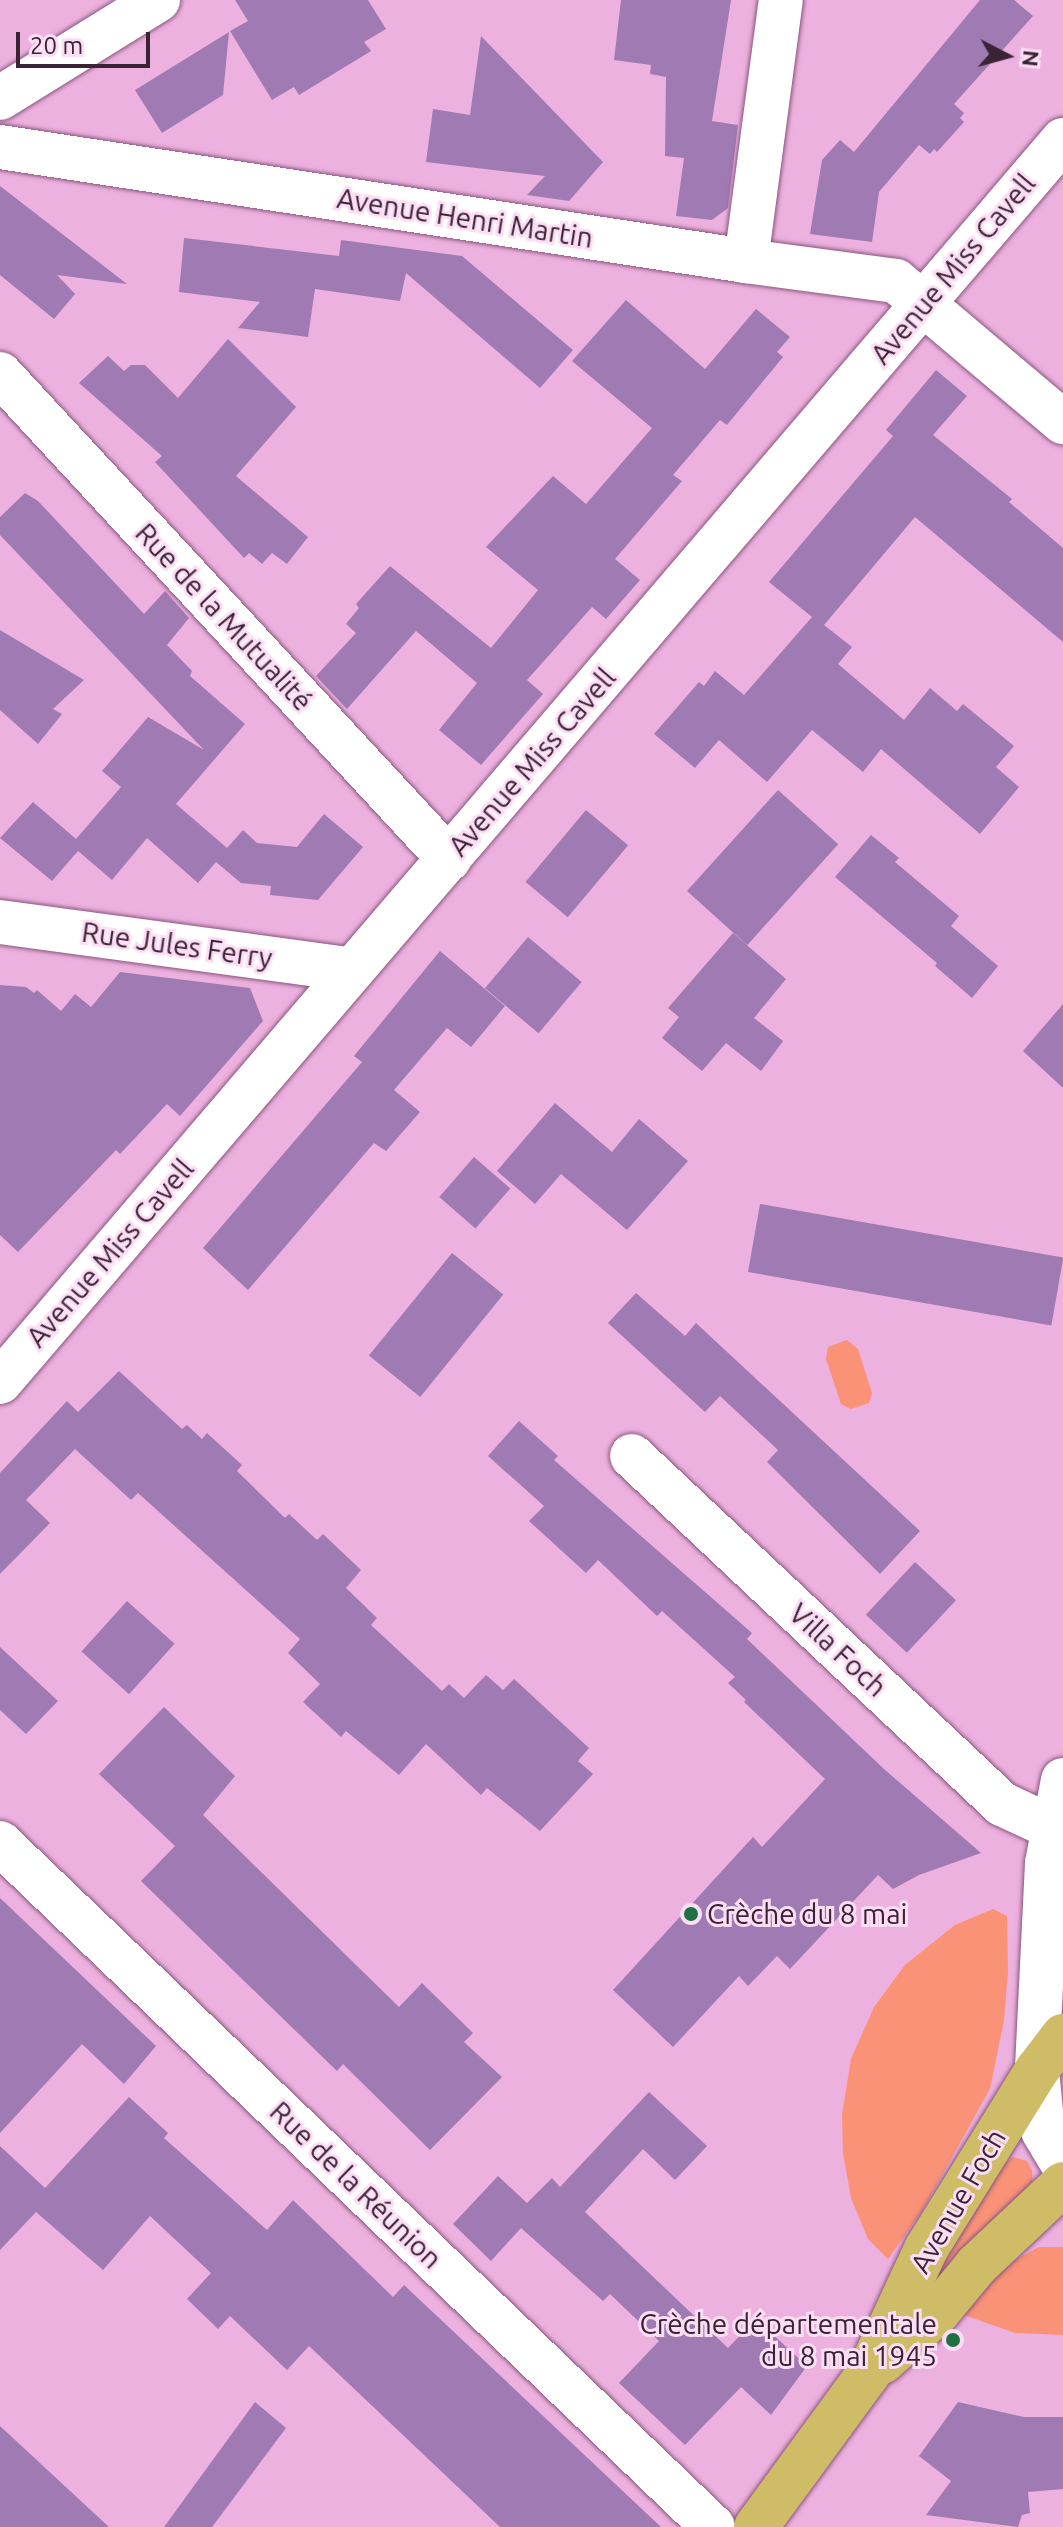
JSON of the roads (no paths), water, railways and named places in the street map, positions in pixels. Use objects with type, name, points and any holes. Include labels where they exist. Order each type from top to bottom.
[{"type":"main road","name":"Avenue Foch","points":[[756,2527],[868,2374],[926,2249],[1050,2053]]},
{"type":"main road","name":"Avenue Foch","points":[[868,2374],[938,2312],[977,2265],[1063,2184]]},
{"type":"street","points":[[0,98],[158,0]]},
{"type":"street","points":[[746,261],[781,0]]},
{"type":"street","name":"Avenue Miss Cavell","points":[[0,1382],[1063,140]]},
{"type":"street","name":"Avenue Henri Martin","points":[[0,147],[746,261],[896,281],[925,302],[1063,422]]},
{"type":"street","name":"Rue de la Mutualité","points":[[0,374],[449,859]]},
{"type":"street","name":"Rue Jules Ferry","points":[[0,922],[353,970]]},
{"type":"street","name":"Villa Foch","points":[[632,1456],[1002,1804],[1055,1862]]},
{"type":"street","points":[[1063,1780],[1055,1862],[1050,2053],[1043,2131],[1063,2164]]},
{"type":"street","name":"Rue de la Réunion","points":[[0,1843],[713,2527]]},
{"type":"place","name":"Crèche du 8 mai","points":[[691,1914]]},
{"type":"place","name":"Crèche départementale du 8 mai 1945","points":[[953,2340]]}]
